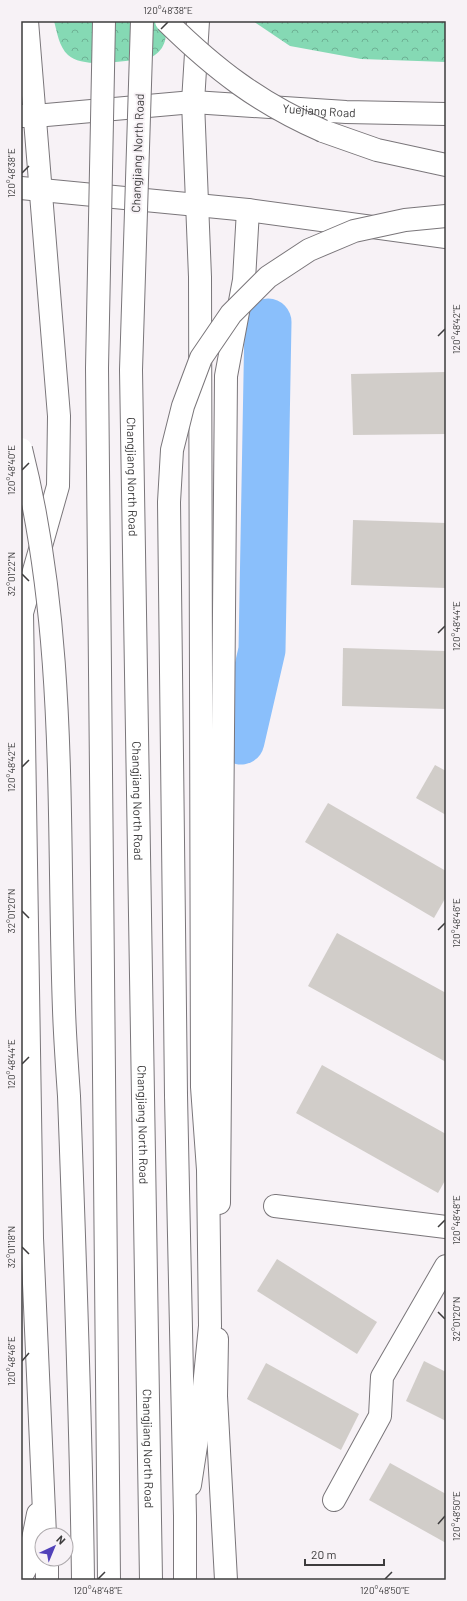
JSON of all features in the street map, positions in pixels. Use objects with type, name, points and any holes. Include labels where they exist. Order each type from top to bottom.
[{"type":"main road","points":[[22,613],[58,486],[59,416],[31,189],[28,116],[27,21]]},
{"type":"main road","points":[[104,21],[97,376],[109,1580]]},
{"type":"main road","name":"Changjiang North Road","points":[[142,21],[131,370],[151,1580]]},
{"type":"main road","points":[[166,21],[229,78],[288,116],[377,150],[446,165]]},
{"type":"main road","points":[[186,1516],[202,1407],[210,1326],[208,1170],[202,1087],[200,277],[194,102],[198,21]]},
{"type":"main road","name":"Yuejiang Road","points":[[28,116],[194,102],[346,112],[446,114]]},
{"type":"main road","points":[[31,189],[248,210],[446,237]]},
{"type":"main road","points":[[226,1580],[216,1396],[226,376],[244,280],[248,210]]},
{"type":"main road","points":[[185,1580],[186,1516],[176,1094],[170,502],[172,450],[183,406],[201,358],[231,314],[268,277],[309,250],[354,231],[405,220],[446,216]]},
{"type":"main road","points":[[21,449],[36,514],[48,590],[55,660],[60,764],[64,1010],[76,1291],[83,1580]]},
{"type":"main road","points":[[21,590],[32,1238],[46,1527]]},
{"type":"main road","points":[[275,1206],[446,1227]]},
{"type":"main road","points":[[334,1500],[380,1416],[382,1378],[446,1266]]},
{"type":"main road","points":[[21,1577],[28,1564],[43,1485]]},
{"type":"main road","points":[[47,1567],[48,1580]]},
{"type":"green space","points":[[54,21],[167,21],[166,37],[161,50],[152,57],[108,63],[85,62],[75,60],[65,52],[60,44]]},
{"type":"green space","points":[[253,21],[446,21],[446,62],[361,59],[290,46]]},
{"type":"building","points":[[446,372],[446,434],[353,435],[351,374]]},
{"type":"building","points":[[353,520],[446,523],[446,588],[351,585]]},
{"type":"building","points":[[343,648],[446,651],[446,709],[342,706]]},
{"type":"building","points":[[435,765],[446,771],[446,815],[416,798]]},
{"type":"building","points":[[328,803],[446,871],[446,897],[434,918],[305,842]]},
{"type":"building","points":[[337,933],[446,993],[446,1062],[308,986]]},
{"type":"building","points":[[322,1065],[446,1134],[446,1179],[438,1193],[296,1113]]},
{"type":"building","points":[[277,1259],[377,1322],[357,1354],[257,1291]]},
{"type":"building","points":[[424,1361],[446,1372],[446,1421],[406,1401]]},
{"type":"building","points":[[266,1363],[359,1414],[341,1450],[247,1399]]},
{"type":"building","points":[[390,1463],[446,1494],[446,1543],[369,1500]]},
{"type":"waterway","points":[[241,741],[262,650],[268,322]]}]
